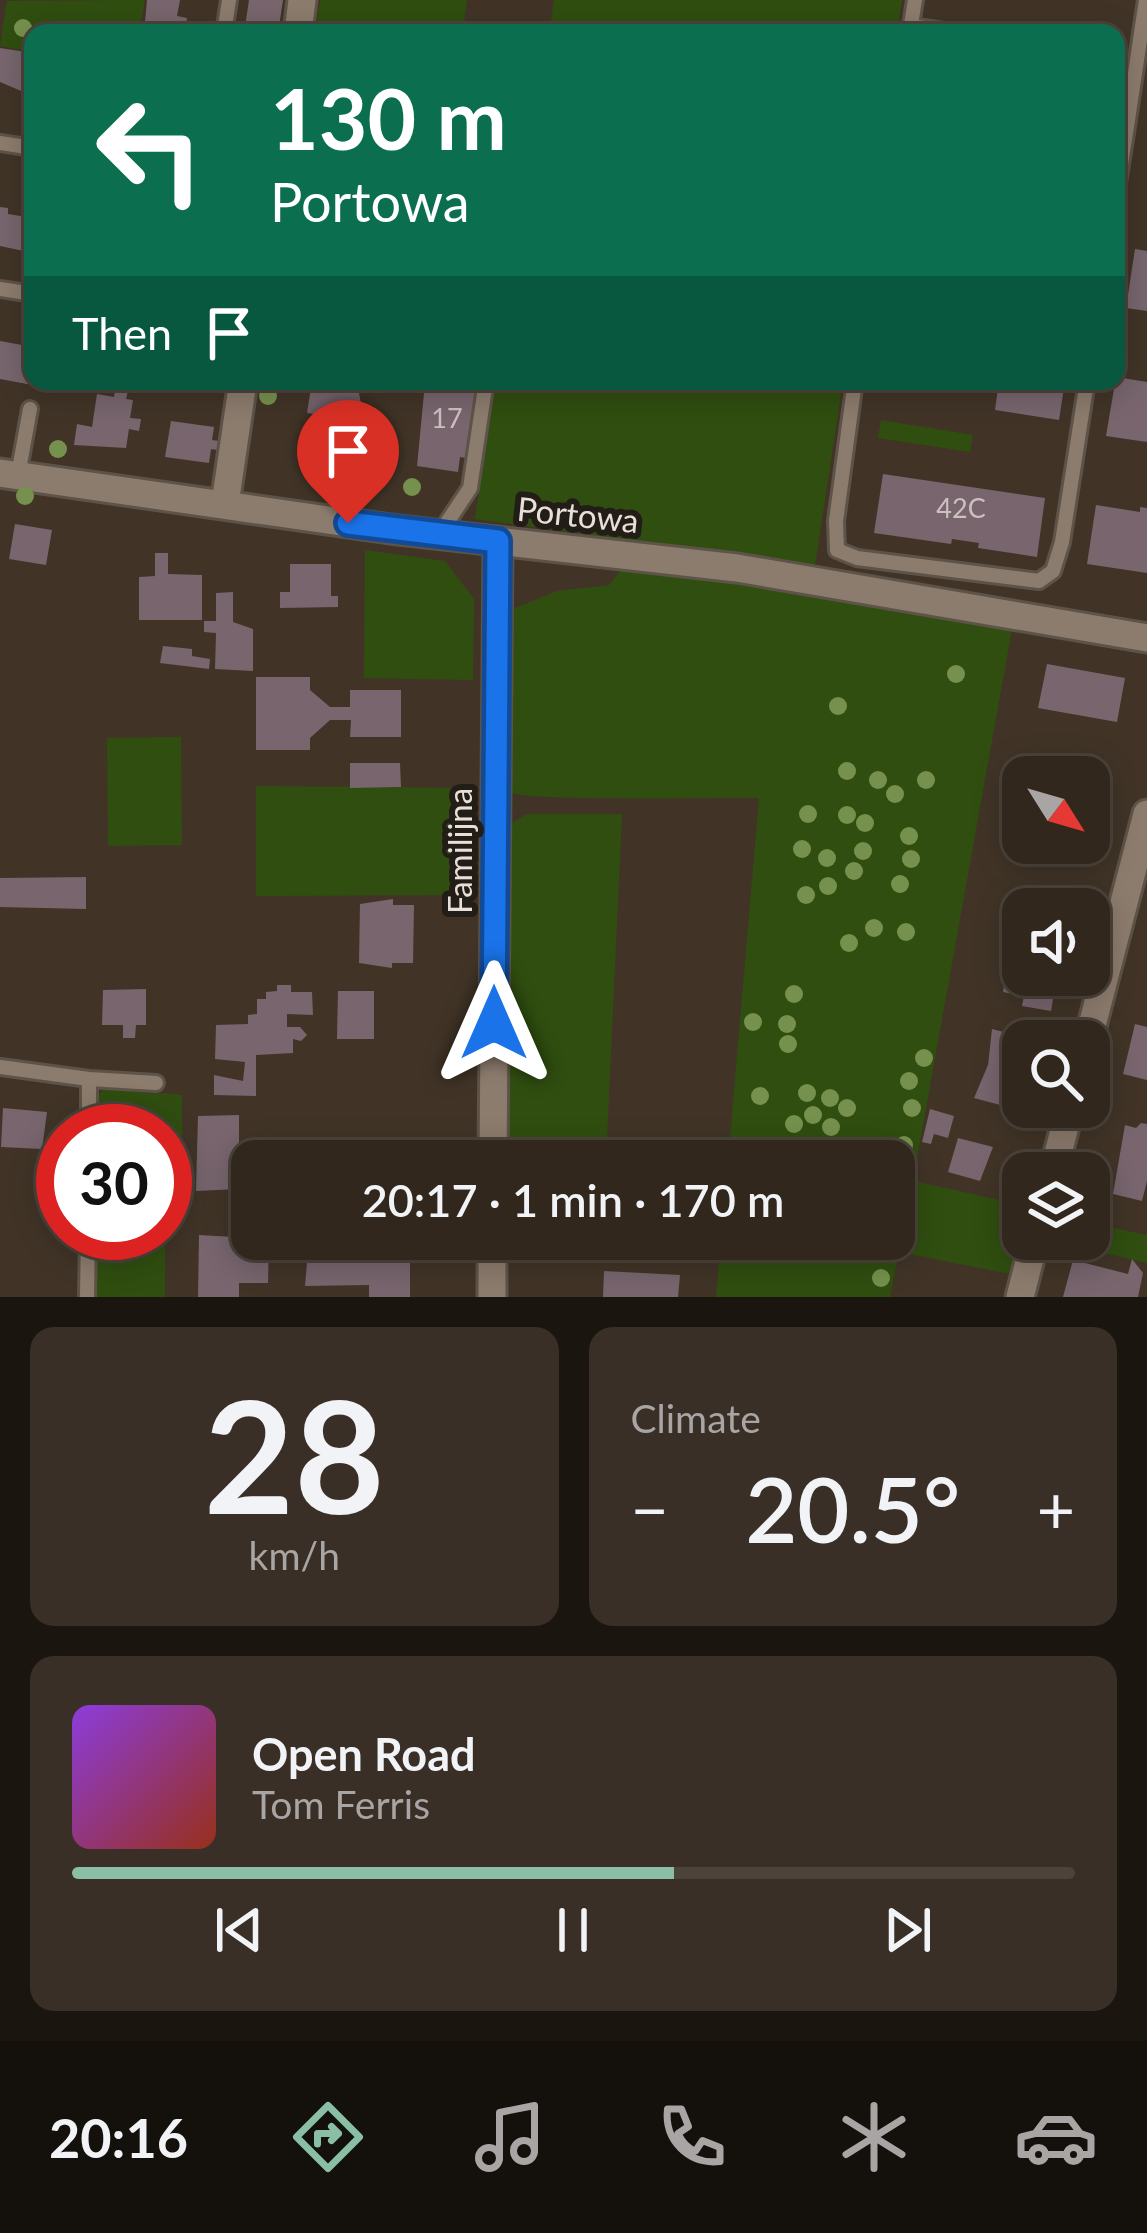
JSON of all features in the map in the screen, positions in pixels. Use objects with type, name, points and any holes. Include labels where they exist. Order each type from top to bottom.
[{"type":"street","points":[[225,504],[242,390]]},
{"type":"street","name":"Portowa","points":[[9,474],[498,541],[736,568],[1147,638]]},
{"type":"street","name":"Familijna","points":[[493,1140],[498,541]]},
{"type":"street","points":[[1093,1020],[1147,814]]},
{"type":"street","points":[[492,1297],[493,1260]]},
{"type":"street","points":[[1020,1297],[1030,1260]]},
{"type":"lane","points":[[1125,106],[1145,0]]},
{"type":"lane","points":[[448,521],[470,488],[485,390]]},
{"type":"lane","points":[[855,390],[836,521],[838,550],[857,558],[1039,581],[1053,571],[1061,542],[1086,390]]},
{"type":"lane","points":[[9,474],[30,409]]},
{"type":"lane","points":[[0,1066],[156,1083]]},
{"type":"lane","points":[[89,1079],[89,1104]]},
{"type":"lane","points":[[87,1297],[88,1260]]},
{"type":"green space","points":[[145,0],[141,24],[24,24],[24,50],[0,46],[7,1]]},
{"type":"green space","points":[[320,0],[467,0],[464,22],[478,24],[316,24]]},
{"type":"green space","points":[[554,0],[902,0],[898,24],[550,24]]},
{"type":"green space","points":[[495,390],[842,390],[815,566],[475,519]]},
{"type":"green space","points":[[881,420],[973,435],[970,452],[878,438]]},
{"type":"green space","points":[[358,433],[390,438],[382,489],[350,485]]},
{"type":"green space","points":[[365,550],[445,561],[474,599],[473,680],[364,678]]},
{"type":"green space","points":[[626,564],[1012,629],[915,1170],[915,1140],[730,1140],[759,798],[586,798],[510,792],[513,609],[557,591],[609,585]]},
{"type":"green space","points":[[181,737],[182,845],[108,846],[107,738]]},
{"type":"green space","points":[[256,786],[472,788],[473,895],[256,896]]},
{"type":"green space","points":[[527,814],[622,814],[607,1140],[505,1140],[510,824]]},
{"type":"green space","points":[[104,1089],[182,1095],[182,1104],[95,1104]]},
{"type":"green space","points":[[915,1181],[1002,1200],[1002,1260],[1013,1260],[1010,1274],[915,1255]]},
{"type":"green space","points":[[1110,1227],[1147,1235],[1147,1263],[1110,1254]]},
{"type":"green space","points":[[92,1260],[165,1260],[165,1297],[92,1297]]},
{"type":"green space","points":[[719,1260],[897,1260],[890,1297],[716,1297]]},
{"type":"building","points":[[147,0],[180,0],[177,16],[187,18],[186,24],[145,24]]},
{"type":"building","points":[[249,0],[283,0],[279,24],[245,24]]},
{"type":"building","points":[[0,48],[24,52],[24,92],[0,82]]},
{"type":"building","points":[[0,207],[24,217],[24,251],[0,246]]},
{"type":"building","points":[[1135,249],[1147,251],[1147,311],[1126,308]]},
{"type":"building","points":[[0,341],[24,345],[24,383],[0,379]]},
{"type":"building","points":[[1125,378],[1147,382],[1147,442],[1106,436],[1114,390],[1125,390]]},
{"type":"building","points":[[115,390],[128,391],[126,399],[133,400],[130,418],[141,419],[139,431],[129,429],[126,448],[74,445],[77,424],[92,427],[97,394],[114,397]]},
{"type":"building","points":[[311,390],[358,390],[361,403],[354,411],[342,410],[341,418],[307,413]]},
{"type":"building","points":[[424,390],[477,391],[467,458],[460,457],[458,472],[417,466]]},
{"type":"building","points":[[998,390],[1064,390],[1059,420],[995,410]]},
{"type":"building","points":[[171,421],[214,427],[212,440],[219,441],[218,450],[211,449],[209,463],[165,457]]},
{"type":"building","points":[[883,474],[1045,498],[1037,557],[952,539],[951,544],[874,533]]},
{"type":"building","points":[[1096,505],[1140,512],[1140,507],[1147,508],[1147,573],[1087,564]]},
{"type":"building","points":[[15,524],[52,530],[46,565],[9,559]]},
{"type":"building","points":[[155,553],[168,553],[168,574],[202,575],[202,620],[139,620],[139,577],[155,576]]},
{"type":"building","points":[[290,564],[331,564],[331,596],[338,596],[338,607],[280,608],[280,592],[290,592]]},
{"type":"building","points":[[233,592],[233,622],[253,629],[253,671],[215,669],[216,633],[204,632],[204,621],[216,621],[216,593]]},
{"type":"building","points":[[163,646],[192,649],[192,656],[210,659],[209,669],[160,663]]},
{"type":"building","points":[[1047,664],[1125,678],[1117,722],[1038,708]]},
{"type":"building","points":[[256,677],[310,677],[310,690],[330,707],[350,707],[350,690],[401,690],[401,737],[350,737],[351,720],[330,720],[310,738],[310,750],[256,750]]},
{"type":"building","points":[[350,763],[400,763],[401,787],[350,788]]},
{"type":"building","points":[[86,877],[86,909],[0,907],[0,878]]},
{"type":"building","points":[[393,899],[393,905],[414,905],[413,963],[392,963],[392,968],[359,963],[360,904]]},
{"type":"building","points":[[277,985],[291,985],[291,992],[312,992],[313,1015],[287,1014],[287,1027],[300,1027],[307,1035],[301,1041],[293,1039],[293,1053],[256,1055],[256,1096],[214,1095],[214,1075],[243,1081],[245,1062],[215,1059],[216,1025],[248,1024],[248,1015],[257,1014],[257,999],[266,999],[266,992],[277,991]]},
{"type":"building","points":[[146,989],[146,1025],[136,1025],[135,1038],[123,1038],[123,1025],[102,1025],[103,990]]},
{"type":"building","points":[[338,991],[374,991],[374,1039],[337,1039]]},
{"type":"building","points":[[1024,996],[1054,996],[1051,1011],[1022,1006]]},
{"type":"building","points":[[1135,1024],[1147,1027],[1147,1080],[1123,1074]]},
{"type":"building","points":[[992,1029],[1002,1032],[1002,1105],[974,1098],[988,1065]]},
{"type":"building","points":[[3,1108],[36,1111],[36,1149],[1,1147]]},
{"type":"building","points":[[930,1109],[954,1116],[948,1138],[934,1134],[931,1144],[922,1142]]},
{"type":"building","points":[[239,1115],[239,1140],[231,1140],[231,1189],[196,1191],[198,1116]]},
{"type":"building","points":[[1147,1124],[1147,1181],[1142,1201],[1113,1194],[1125,1125],[1136,1128]]},
{"type":"building","points":[[958,1138],[993,1147],[980,1181],[948,1172]]},
{"type":"building","points":[[199,1235],[231,1237],[231,1260],[269,1260],[268,1283],[239,1283],[239,1297],[198,1297]]},
{"type":"building","points":[[1132,1259],[1143,1273],[1138,1297],[1063,1297],[1073,1260],[1128,1274]]},
{"type":"building","points":[[307,1260],[410,1260],[410,1297],[369,1297],[369,1285],[305,1286]]},
{"type":"building","points":[[604,1271],[680,1275],[678,1297],[603,1297]]},
{"type":"route","points":[[348,523],[498,541],[494,1023]]}]
